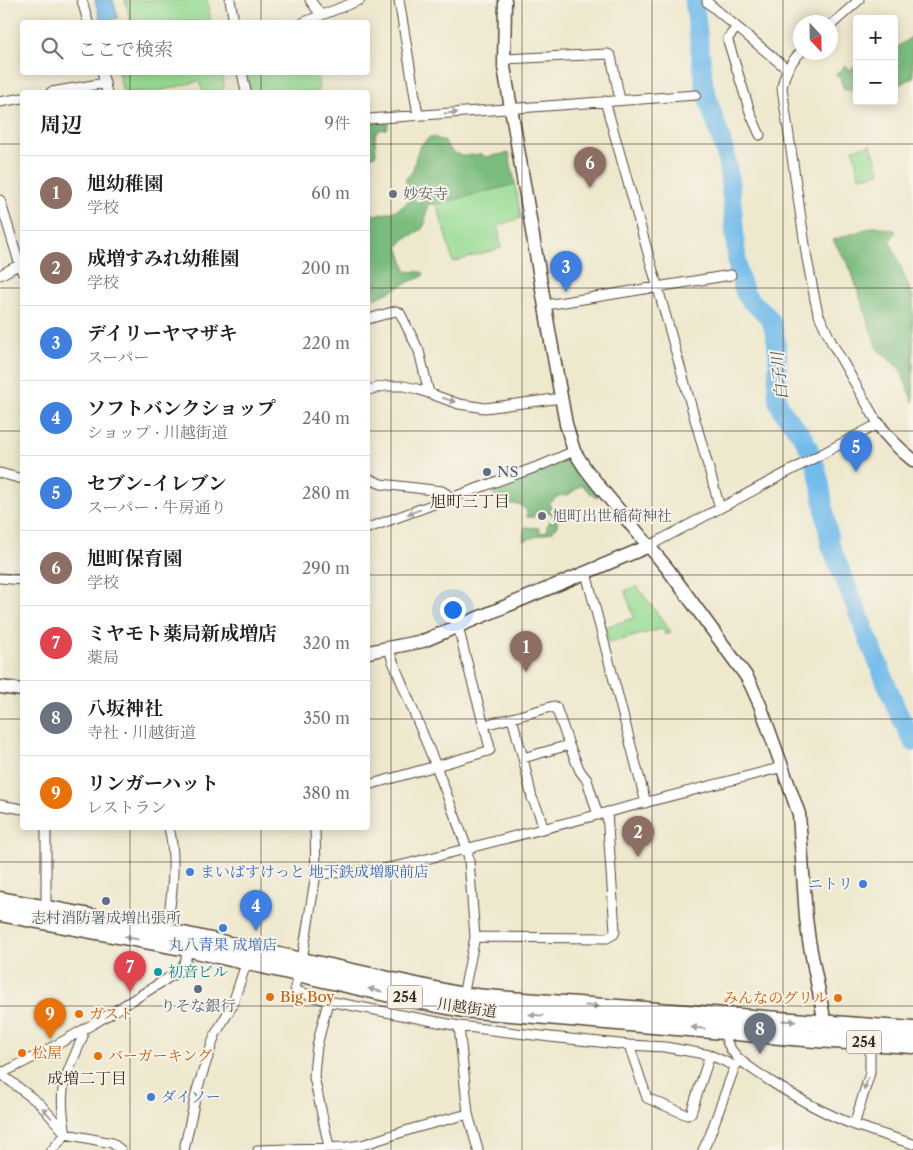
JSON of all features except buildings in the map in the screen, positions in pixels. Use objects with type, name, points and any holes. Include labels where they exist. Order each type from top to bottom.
[{"type":"highway","name":"川越街道","points":[[0,900],[301,966],[463,996],[724,1024],[816,1039],[913,1045]]},
{"type":"highway","name":"川越街道","points":[[0,912],[164,937],[187,948],[247,961],[301,966],[417,1000],[462,1009],[724,1024],[823,1023],[913,1030]]},
{"type":"street","points":[[82,0],[87,20]]},
{"type":"street","points":[[230,0],[234,20]]},
{"type":"street","points":[[310,0],[321,16]]},
{"type":"street","points":[[310,20],[360,0]]},
{"type":"street","points":[[399,0],[418,115]]},
{"type":"street","points":[[505,0],[504,59],[511,108],[566,424],[574,451],[598,486],[667,568],[751,685],[760,704],[798,814],[806,918],[821,1001],[823,1023],[816,1039]]},
{"type":"street","points":[[707,0],[707,2],[787,69]]},
{"type":"street","points":[[838,18],[854,1]]},
{"type":"street","points":[[737,27],[728,40],[751,115],[760,134]]},
{"type":"street","points":[[504,59],[608,54],[611,56],[620,100]]},
{"type":"street","points":[[794,60],[787,69],[782,88],[783,102],[814,300],[822,323],[832,343],[878,424],[898,448],[913,460]]},
{"type":"street","points":[[103,75],[107,90]]},
{"type":"street","points":[[243,75],[246,90]]},
{"type":"street","points":[[63,90],[105,83]]},
{"type":"street","points":[[370,119],[696,95]]},
{"type":"street","points":[[0,102],[20,98]]},
{"type":"street","points":[[605,101],[720,508]]},
{"type":"street","points":[[0,200],[20,261]]},
{"type":"street","points":[[0,276],[20,268]]},
{"type":"street","points":[[546,305],[731,275]]},
{"type":"street","points":[[370,318],[396,311],[400,313],[420,351],[429,393]]},
{"type":"street","points":[[370,390],[394,386],[417,389],[459,404],[486,408],[562,398]]},
{"type":"street","points":[[370,652],[422,641],[649,546],[878,424]]},
{"type":"street","points":[[370,527],[542,465],[574,451]]},
{"type":"street","points":[[0,473],[20,478]]},
{"type":"street","points":[[370,479],[381,484],[445,492],[449,499]]},
{"type":"street","points":[[586,573],[646,803]]},
{"type":"street","points":[[0,578],[20,580]]},
{"type":"street","points":[[370,784],[490,750],[458,626]]},
{"type":"street","points":[[389,648],[467,848],[475,937],[463,996]]},
{"type":"street","points":[[0,687],[20,690]]},
{"type":"street","points":[[475,937],[607,938],[612,936],[615,931],[603,814],[568,745],[555,706],[484,725]]},
{"type":"street","points":[[512,718],[532,798],[543,828]]},
{"type":"street","points":[[523,758],[568,745]]},
{"type":"street","points":[[316,874],[379,870],[783,768]]},
{"type":"street","points":[[0,806],[20,809]]},
{"type":"street","points":[[46,830],[46,909]]},
{"type":"street","points":[[164,937],[172,889],[172,840],[170,830]]},
{"type":"street","points":[[315,830],[316,874],[301,966],[295,988],[297,991],[328,1001],[459,1026],[629,1046],[665,1047],[710,1055],[737,1063],[796,1097],[854,1125],[913,1144]]},
{"type":"street","points":[[121,1150],[112,1143],[66,1134],[40,1104],[0,1073],[81,1032],[181,970],[186,959],[187,948]]},
{"type":"street","points":[[184,1150],[197,1090],[214,1035],[232,1006],[247,961]]},
{"type":"street","points":[[328,1001],[314,1063],[314,1077],[329,1147]]},
{"type":"street","points":[[703,1150],[737,1063],[725,1040],[724,1024]]},
{"type":"street","points":[[459,1026],[468,1114],[478,1150]]},
{"type":"street","points":[[66,1134],[63,1117],[65,1081],[83,1036],[81,1032]]},
{"type":"street","points":[[854,1125],[870,1073],[870,1042]]},
{"type":"street","points":[[629,1046],[647,1098],[687,1115],[691,1113],[710,1055]]},
{"type":"street","points":[[258,1150],[362,1147],[415,1128],[468,1114]]},
{"type":"street","points":[[52,1150],[66,1134]]},
{"type":"green space","points":[[125,0],[207,0],[211,20],[130,20]]},
{"type":"green space","points":[[913,36],[913,78],[898,85],[898,60],[898,46]]},
{"type":"green space","points":[[845,65],[850,70],[853,68],[853,89],[844,90],[840,78],[835,75]]},
{"type":"green space","points":[[119,75],[222,75],[224,84],[223,90],[202,90],[199,81],[163,90],[122,90]]},
{"type":"green space","points":[[247,75],[317,75],[319,90],[251,90]]},
{"type":"green space","points":[[388,121],[387,129],[380,130],[375,134],[376,154],[370,158],[370,123]]},
{"type":"green space","points":[[430,137],[445,142],[452,152],[463,156],[482,154],[485,157],[509,153],[515,184],[437,204],[432,205],[430,203],[427,207],[425,224],[422,229],[405,239],[398,246],[406,271],[424,273],[422,277],[375,299],[370,290],[370,210],[374,215],[391,212],[406,203],[409,199],[409,194],[406,178],[412,173],[420,146]]},
{"type":"green space","points":[[871,145],[880,173],[859,177],[853,149]]},
{"type":"green space","points":[[515,184],[521,218],[498,225],[501,248],[453,262],[437,204]]},
{"type":"green space","points":[[875,226],[896,231],[890,241],[913,297],[913,402],[900,369],[877,349],[851,270],[833,240]]},
{"type":"green space","points":[[562,461],[574,462],[600,494],[594,497],[582,485],[568,495],[558,496],[549,504],[557,518],[557,527],[553,531],[523,541],[525,527],[539,528],[539,532],[546,533],[548,522],[552,522],[553,513],[547,513],[547,509],[540,509],[539,512],[535,512],[534,517],[527,517],[527,511],[519,504],[504,505],[490,490]]},
{"type":"green space","points":[[637,586],[671,632],[665,635],[661,629],[609,643],[605,627],[634,618],[625,591]]},
{"type":"water","points":[[95,0],[113,0],[118,18],[100,20]]},
{"type":"waterway","name":"白子川","points":[[694,0],[704,83],[726,157],[732,200],[738,272],[745,293],[771,321],[778,355],[778,402],[783,412],[803,437],[810,451],[820,483],[830,544],[897,710],[913,742]]},
{"type":"place","name":"旭町保育園","points":[[590,188]]},
{"type":"place","name":"妙安寺","points":[[393,194]]},
{"type":"place","name":"デイリーヤマザキ","points":[[566,292]]},
{"type":"place","name":"NS","points":[[487,472]]},
{"type":"place","name":"セブン-イレブン","points":[[856,472]]},
{"type":"place","name":"旭町出世稲荷神社","points":[[542,516]]},
{"type":"place","name":"旭幼稚園","points":[[526,672]]},
{"type":"place","name":"成増すみれ幼稚園","points":[[638,857]]},
{"type":"place","name":"まいばすけっと 地下鉄成増駅前店","points":[[190,872]]},
{"type":"place","name":"ニトリ","points":[[863,884]]},
{"type":"place","name":"志村消防署成増出張所","points":[[106,901]]},
{"type":"place","name":"丸八青果 成増店","points":[[223,928]]},
{"type":"place","name":"ソフトバンクショップ","points":[[256,931]]},
{"type":"place","name":"初音ビル","points":[[158,972]]},
{"type":"place","name":"りそな銀行","points":[[198,989]]},
{"type":"place","name":"ミヤモト薬局新成増店","points":[[130,992]]},
{"type":"place","name":"Big Boy","points":[[270,997]]},
{"type":"place","name":"みんなのグリル","points":[[838,998]]},
{"type":"place","name":"ガスト","points":[[79,1014]]},
{"type":"place","name":"リンガーハット","points":[[50,1039]]},
{"type":"place","name":"松屋","points":[[22,1053]]},
{"type":"place","name":"八坂神社","points":[[760,1054]]},
{"type":"place","name":"バーガーキング","points":[[98,1056]]},
{"type":"place","name":"ダイソー","points":[[151,1097]]},
{"type":"district","name":"旭町三丁目","points":[[470,501]]},
{"type":"district","name":"成増二丁目","points":[[87,1078]]}]
